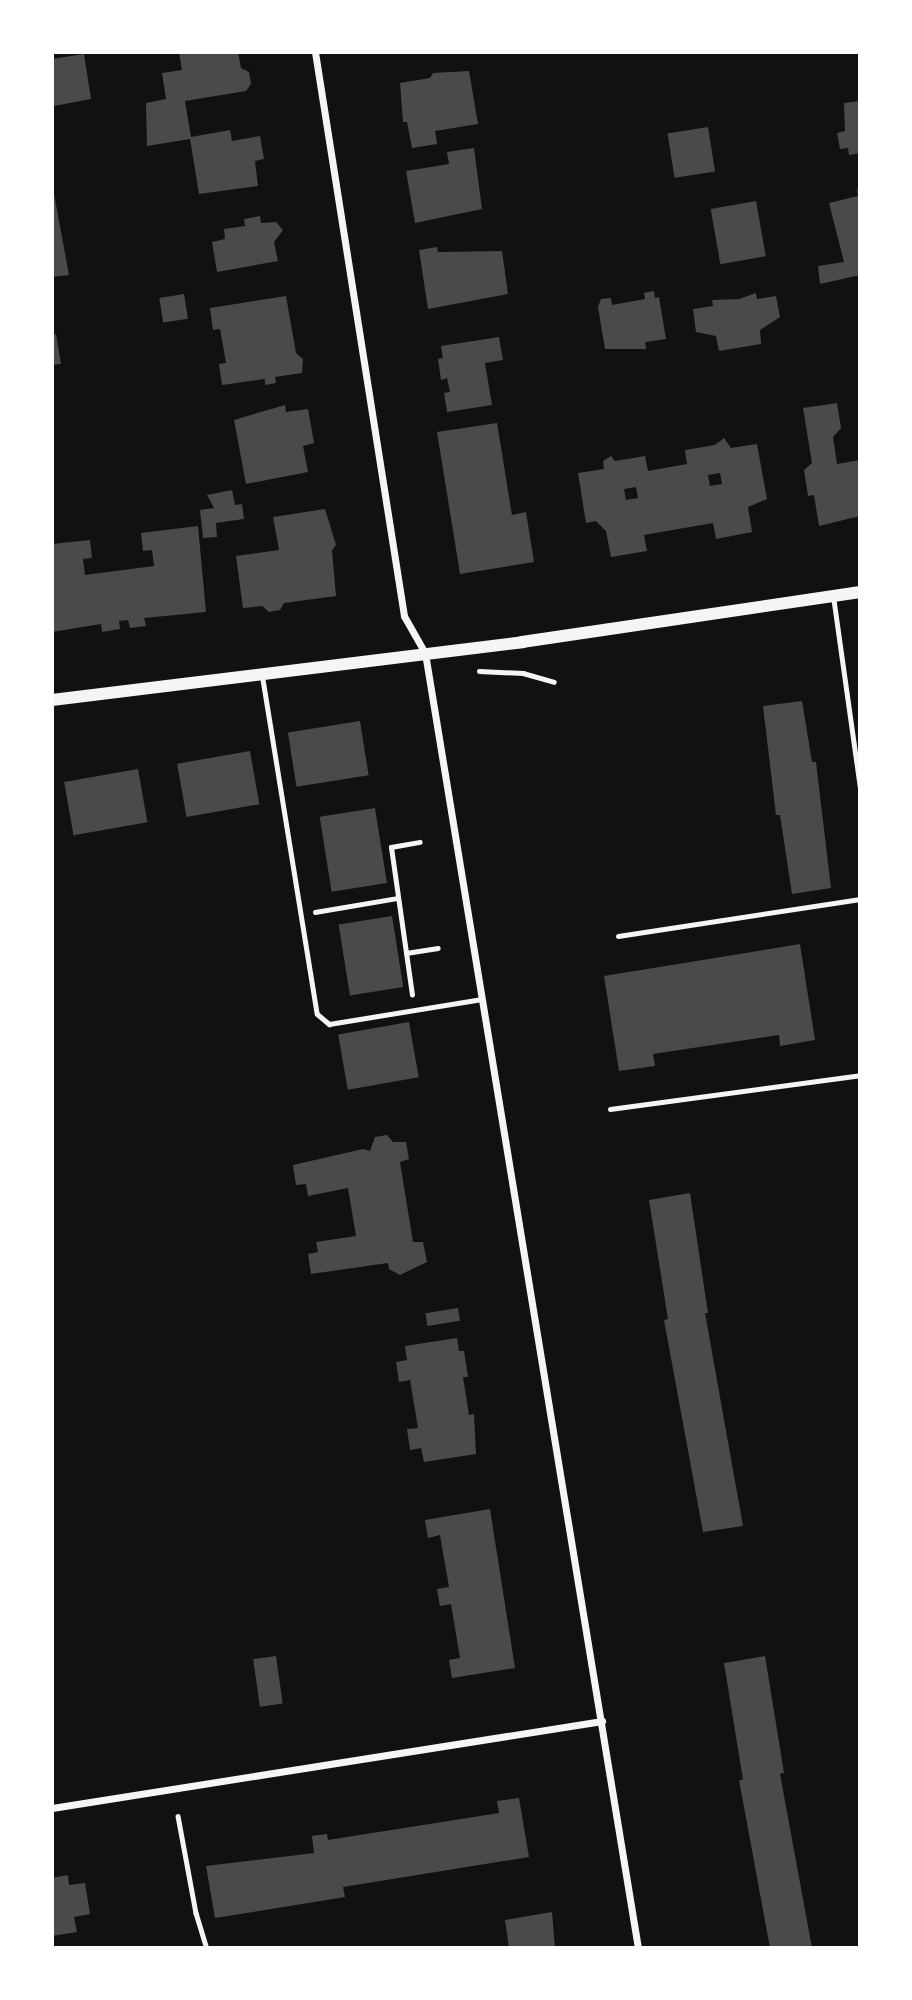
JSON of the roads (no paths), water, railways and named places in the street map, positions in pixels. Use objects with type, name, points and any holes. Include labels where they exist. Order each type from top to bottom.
[{"type":"street","points":[[315,52],[404,616],[425,653],[638,1948]]},
{"type":"street","points":[[52,700],[425,653],[859,592]]},
{"type":"street","points":[[52,1808],[601,1721]]},
{"type":"lane","points":[[833,596],[859,789]]},
{"type":"lane","points":[[262,673],[301,915],[321,1019],[329,1024],[482,999]]},
{"type":"lane","points":[[618,936],[859,899]]},
{"type":"lane","points":[[610,1109],[859,1075]]}]
